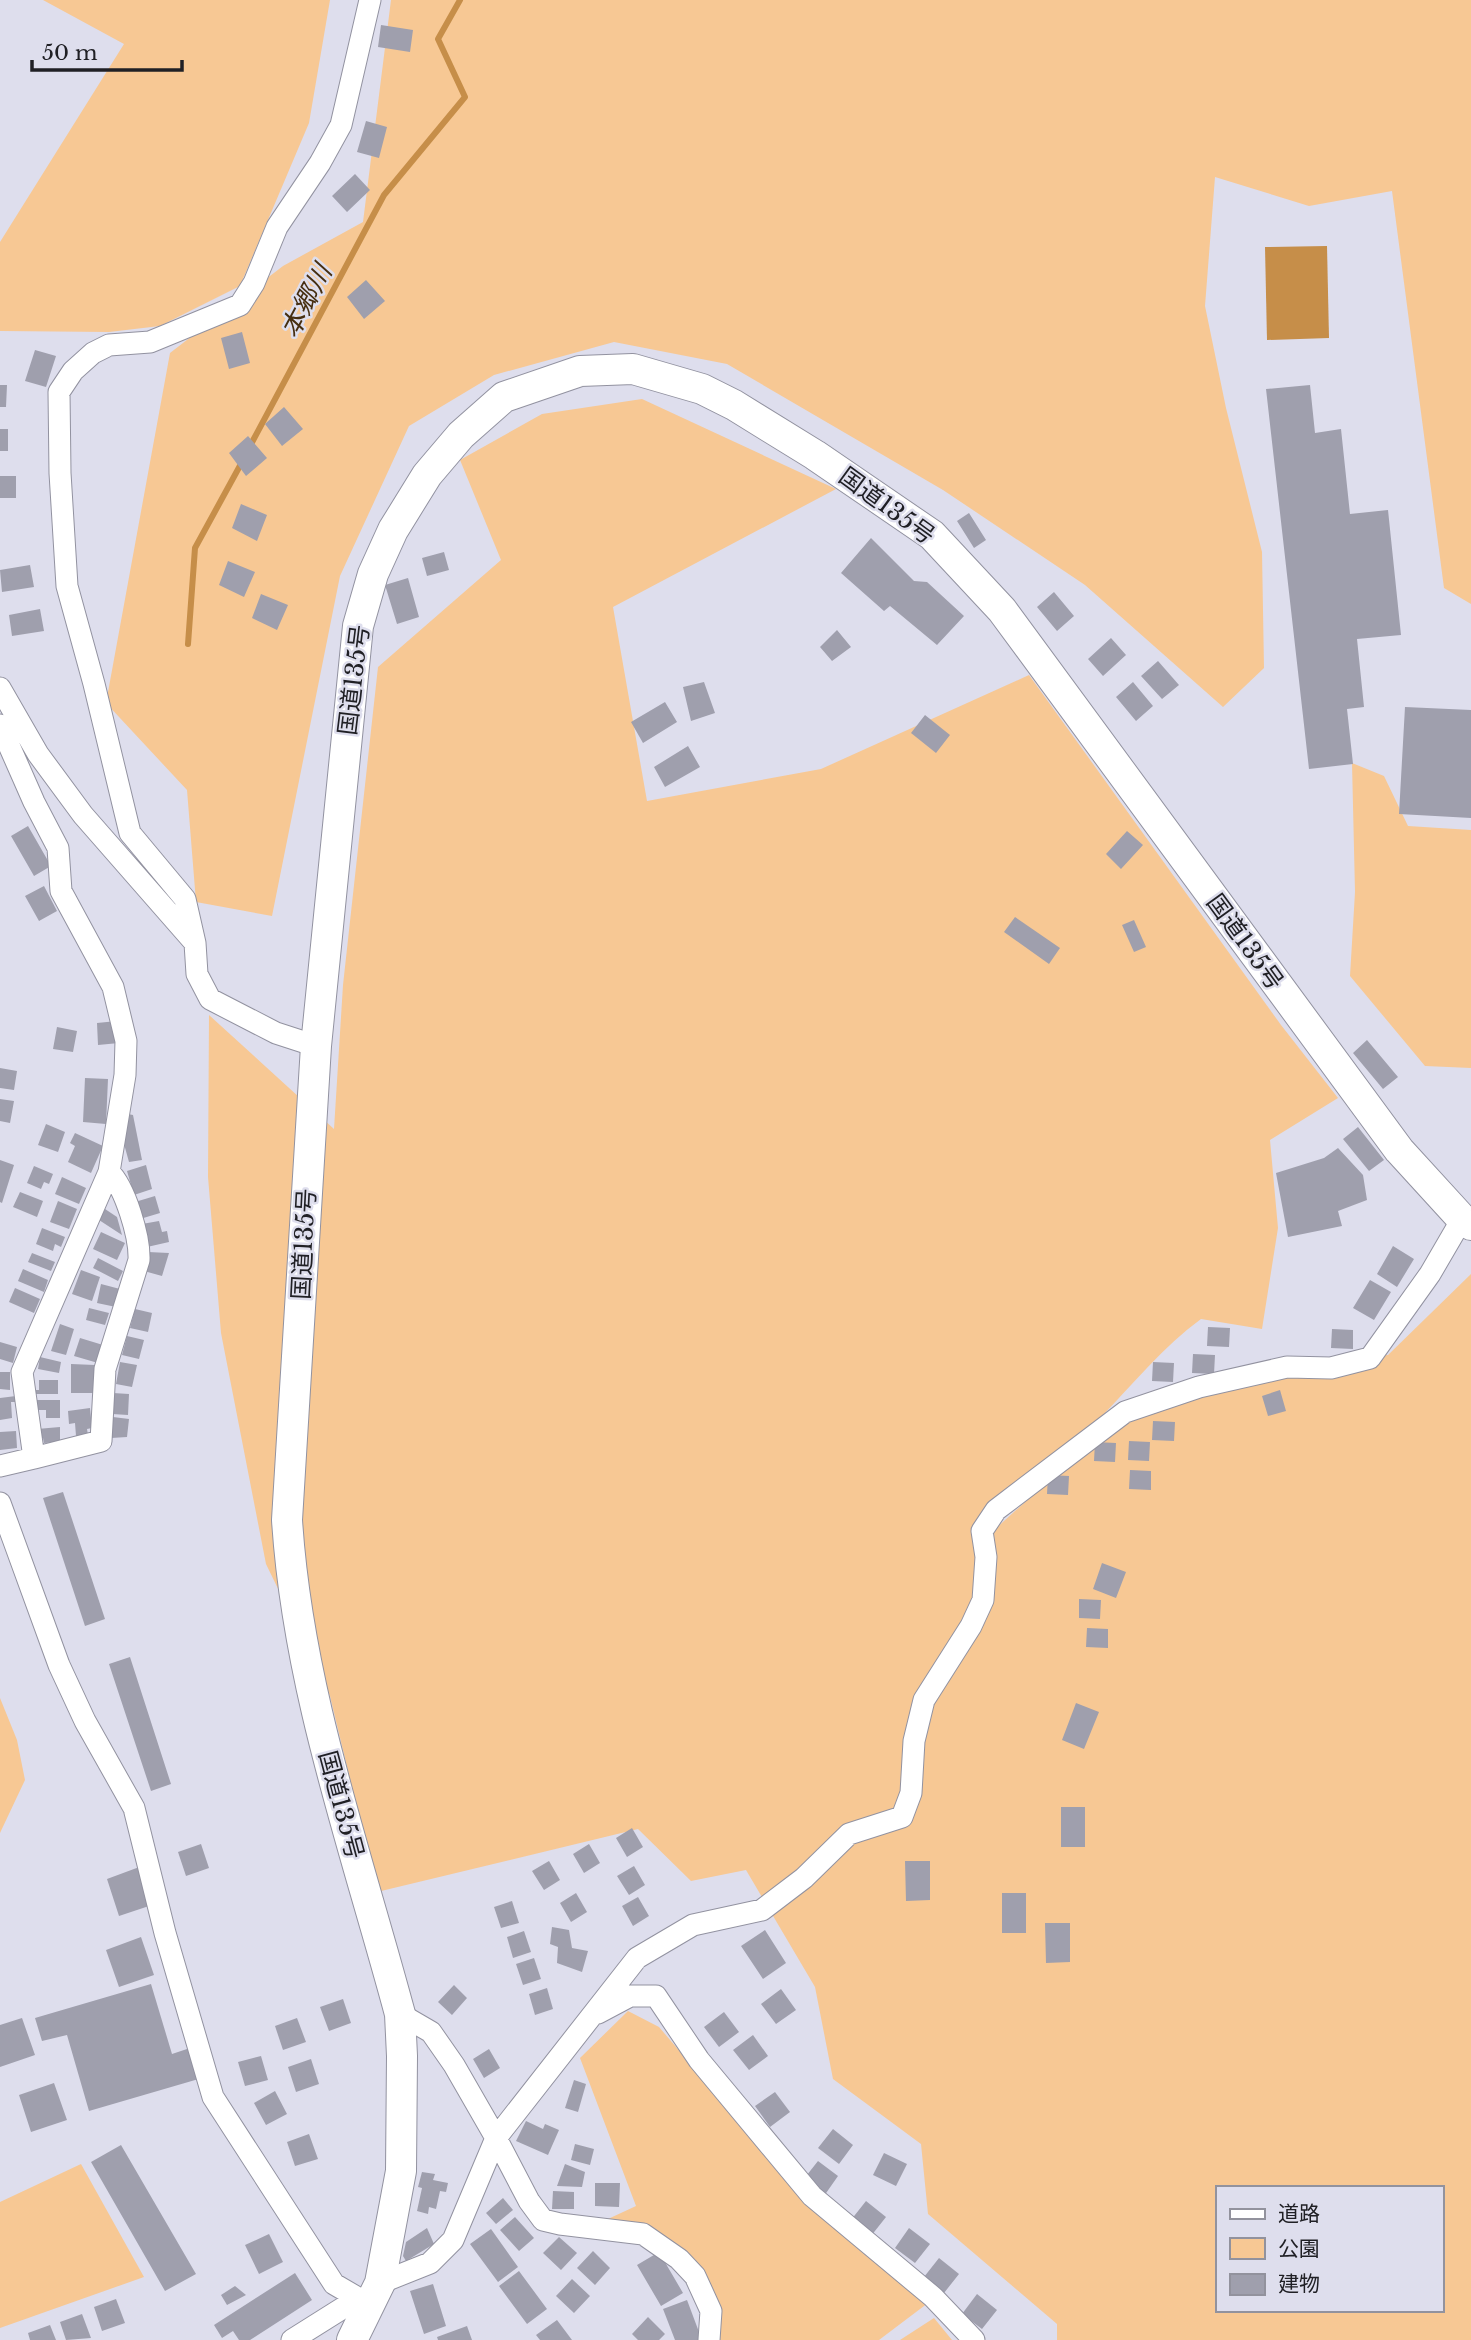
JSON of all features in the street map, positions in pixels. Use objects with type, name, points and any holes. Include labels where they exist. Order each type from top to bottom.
[{"type":"highway","name":"国道135号","points":[[357,2337],[375,2294],[401,2171],[400,2014],[324,1744],[302,1645],[291,1575],[287,1520],[316,1046],[358,626],[373,574],[393,530],[435,465],[461,435],[504,397],[580,371],[633,369],[702,388],[734,405],[816,455],[932,535],[1002,610],[1399,1150],[1466,1222]]},
{"type":"street","points":[[316,1046],[276,1033],[210,999],[197,974],[195,943],[185,899],[130,833],[94,684],[66,586],[59,392],[73,371],[93,353],[109,345],[150,342],[240,305],[254,283],[277,227],[320,163],[341,125],[370,0]]},
{"type":"street","points":[[0,688],[38,754],[83,815],[195,943]]},
{"type":"street","points":[[0,725],[58,848],[61,891],[113,987],[126,1041],[125,1075],[109,1172],[22,1372],[34,1458]]},
{"type":"street","points":[[0,1466],[101,1441],[105,1369],[139,1260],[139,1246],[118,1180],[109,1172]]},
{"type":"street","points":[[292,2340],[346,2306],[375,2294],[430,2263],[453,2240],[496,2138],[637,1958],[693,1925],[762,1910],[804,1878],[849,1834],[902,1816],[911,1793],[914,1741],[924,1700],[971,1626],[983,1600],[986,1557],[982,1531],[996,1510],[1125,1412],[1199,1387],[1287,1367],[1331,1367],[1370,1358],[1466,1222]]},
{"type":"street","points":[[0,1503],[59,1665],[85,1721],[134,1808],[165,1934],[213,2097],[334,2284],[375,2294]]},
{"type":"street","points":[[588,2018],[630,1996],[656,1996],[699,2060],[812,2196],[933,2297],[974,2340]]},
{"type":"street","points":[[400,2014],[431,2032],[496,2138],[529,2201],[543,2220],[643,2234],[679,2259],[695,2276],[711,2311],[709,2340]]},
{"type":"green space","points":[[43,0],[330,0],[309,123],[240,286],[160,326],[109,332],[0,331],[0,242],[124,44]]},
{"type":"green space","points":[[391,0],[1471,0],[1471,604],[1444,588],[1392,191],[1309,206],[1215,177],[1205,306],[1226,408],[1262,552],[1264,668],[1223,707],[1085,585],[943,490],[727,364],[614,342],[494,375],[409,426],[340,576],[272,916],[196,902],[187,790],[106,703],[170,353],[283,266],[363,222]]},
{"type":"green space","points":[[642,399],[836,489],[613,607],[647,801],[821,769],[1029,675],[1281,1025],[1338,1098],[1270,1140],[1278,1228],[1262,1329],[1201,1319],[1161,1353],[1063,1454],[996,1510],[993,1531],[1047,1482],[1120,1426],[1229,1380],[1310,1361],[1388,1355],[1471,1274],[1471,2340],[1057,2340],[1057,2324],[928,2214],[921,2144],[833,2079],[815,1987],[746,1870],[691,1881],[638,1829],[377,1892],[330,1696],[266,1564],[221,1333],[208,1177],[209,1015],[334,1129],[343,985],[378,667],[501,560],[460,460],[542,414]]},
{"type":"green space","points":[[1352,763],[1384,776],[1408,826],[1471,830],[1471,1068],[1425,1066],[1350,976],[1355,892]]},
{"type":"green space","points":[[0,1698],[17,1740],[25,1780],[0,1833]]},
{"type":"green space","points":[[628,2011],[659,2027],[746,2129],[928,2303],[879,2340],[718,2340],[707,2303],[643,2234],[608,2219],[636,2206],[580,2058]]},
{"type":"green space","points":[[81,2164],[144,2277],[0,2328],[0,2202]]},
{"type":"green space","points":[[934,2318],[952,2340],[900,2340]]},
{"type":"shaded area","points":[[1327,246],[1329,338],[1267,340],[1265,247]]},
{"type":"building","points":[[381,25],[413,30],[410,52],[378,47]]},
{"type":"building","points":[[366,121],[387,127],[379,158],[357,152]]},
{"type":"building","points":[[355,174],[370,190],[347,212],[332,196]]},
{"type":"building","points":[[366,280],[385,301],[364,319],[347,297]]},
{"type":"building","points":[[242,332],[250,363],[229,369],[221,338]]},
{"type":"building","points":[[35,350],[56,356],[46,387],[25,381]]},
{"type":"building","points":[[0,385],[7,385],[6,407],[0,407]]},
{"type":"building","points":[[1310,385],[1315,433],[1341,429],[1350,514],[1388,510],[1401,635],[1357,639],[1364,707],[1347,709],[1353,764],[1309,769],[1266,389]]},
{"type":"building","points":[[284,407],[303,429],[282,446],[265,424]]},
{"type":"building","points":[[0,429],[8,429],[8,451],[0,451]]},
{"type":"building","points":[[248,436],[267,458],[246,476],[229,453]]},
{"type":"building","points":[[0,476],[16,476],[16,498],[0,498]]},
{"type":"building","points":[[241,504],[267,515],[257,541],[232,528]]},
{"type":"building","points":[[969,513],[986,540],[974,548],[957,521]]},
{"type":"building","points":[[871,538],[914,581],[927,582],[964,616],[937,645],[890,606],[884,611],[841,573]]},
{"type":"building","points":[[444,552],[449,570],[427,576],[422,558]]},
{"type":"building","points":[[228,561],[255,572],[244,597],[219,585]]},
{"type":"building","points":[[30,565],[34,587],[2,592],[0,570]]},
{"type":"building","points":[[408,578],[419,617],[397,624],[385,585]]},
{"type":"building","points":[[1054,592],[1074,616],[1057,631],[1037,607]]},
{"type":"building","points":[[261,594],[288,605],[277,630],[252,618]]},
{"type":"building","points":[[40,609],[44,631],[12,636],[9,615]]},
{"type":"building","points":[[837,630],[851,647],[832,661],[820,647]]},
{"type":"building","points":[[1111,638],[1126,655],[1103,676],[1088,659]]},
{"type":"building","points":[[1158,661],[1179,685],[1162,699],[1141,676]]},
{"type":"building","points":[[704,682],[715,713],[691,721],[683,687]]},
{"type":"building","points":[[1133,682],[1153,706],[1136,721],[1116,697]]},
{"type":"building","points":[[665,702],[677,722],[643,743],[631,722]]},
{"type":"building","points":[[1405,707],[1471,710],[1471,818],[1399,814]]},
{"type":"building","points":[[925,715],[950,735],[936,753],[911,733]]},
{"type":"building","points":[[688,746],[700,767],[665,787],[654,767]]},
{"type":"building","points":[[28,826],[51,866],[34,876],[11,836]]},
{"type":"building","points":[[1127,831],[1143,845],[1121,869],[1106,854]]},
{"type":"building","points":[[44,886],[57,911],[39,921],[25,896]]},
{"type":"building","points":[[1015,917],[1060,948],[1049,964],[1004,932]]},
{"type":"building","points":[[1134,920],[1146,947],[1134,952],[1122,925]]},
{"type":"building","points":[[117,1021],[119,1043],[98,1045],[97,1023]]},
{"type":"building","points":[[57,1027],[77,1031],[73,1052],[53,1049]]},
{"type":"building","points":[[1367,1040],[1398,1077],[1383,1089],[1353,1053]]},
{"type":"building","points":[[0,1068],[17,1071],[14,1090],[0,1088]]},
{"type":"building","points":[[85,1078],[108,1079],[106,1124],[83,1122]]},
{"type":"building","points":[[0,1099],[14,1101],[10,1123],[0,1121]]},
{"type":"building","points":[[128,1114],[133,1115],[142,1160],[129,1162],[124,1144]]},
{"type":"building","points":[[46,1124],[65,1132],[58,1152],[38,1145]]},
{"type":"building","points":[[1358,1127],[1384,1160],[1369,1171],[1343,1139]]},
{"type":"building","points":[[75,1133],[103,1146],[91,1173],[68,1162],[75,1146],[70,1143]]},
{"type":"building","points":[[1338,1148],[1363,1175],[1367,1200],[1338,1211],[1342,1226],[1288,1237],[1276,1173],[1324,1158]]},
{"type":"building","points":[[0,1160],[14,1165],[2,1203],[0,1202]]},
{"type":"building","points":[[146,1165],[152,1189],[134,1195],[127,1171]]},
{"type":"building","points":[[34,1166],[53,1174],[49,1184],[44,1182],[41,1189],[27,1183]]},
{"type":"building","points":[[62,1177],[86,1188],[79,1204],[55,1194]]},
{"type":"building","points":[[20,1192],[43,1201],[37,1217],[13,1207]]},
{"type":"building","points":[[155,1196],[160,1213],[140,1219],[135,1202]]},
{"type":"building","points":[[58,1201],[77,1209],[69,1229],[50,1222]]},
{"type":"building","points":[[105,1209],[117,1217],[122,1235],[99,1220]]},
{"type":"building","points":[[159,1221],[162,1232],[167,1231],[169,1242],[147,1247],[142,1224]]},
{"type":"building","points":[[42,1228],[65,1237],[61,1247],[55,1244],[53,1251],[36,1244]]},
{"type":"building","points":[[101,1232],[125,1243],[117,1260],[93,1249]]},
{"type":"building","points":[[1393,1246],[1414,1259],[1397,1287],[1377,1274]]},
{"type":"building","points":[[148,1252],[169,1253],[162,1276],[144,1271]]},
{"type":"building","points":[[32,1253],[55,1262],[51,1271],[28,1262]]},
{"type":"building","points":[[98,1258],[123,1271],[118,1281],[93,1268]]},
{"type":"building","points":[[23,1269],[48,1280],[44,1292],[18,1281]]},
{"type":"building","points":[[81,1270],[100,1277],[92,1301],[72,1294]]},
{"type":"building","points":[[1370,1280],[1391,1292],[1374,1320],[1353,1308]]},
{"type":"building","points":[[101,1284],[120,1289],[116,1307],[97,1303]]},
{"type":"building","points":[[15,1288],[40,1299],[34,1313],[9,1302]]},
{"type":"building","points":[[89,1308],[109,1313],[105,1325],[86,1320]]},
{"type":"building","points":[[135,1309],[152,1313],[148,1332],[130,1328]]},
{"type":"building","points":[[60,1324],[74,1329],[66,1355],[51,1351]]},
{"type":"building","points":[[1208,1327],[1230,1328],[1229,1347],[1207,1346]]},
{"type":"building","points":[[1332,1329],[1353,1330],[1353,1349],[1331,1348]]},
{"type":"building","points":[[127,1336],[144,1340],[139,1359],[122,1355]]},
{"type":"building","points":[[80,1338],[103,1345],[98,1363],[74,1356]]},
{"type":"building","points":[[0,1342],[17,1347],[13,1363],[0,1359]]},
{"type":"building","points":[[1193,1354],[1215,1355],[1214,1374],[1192,1373]]},
{"type":"building","points":[[40,1357],[61,1362],[59,1373],[38,1369]]},
{"type":"building","points":[[120,1362],[137,1365],[132,1387],[116,1384]]},
{"type":"building","points":[[1153,1362],[1174,1363],[1173,1382],[1152,1381]]},
{"type":"building","points":[[71,1364],[95,1365],[94,1393],[71,1393]]},
{"type":"building","points":[[0,1372],[10,1372],[10,1390],[0,1389]]},
{"type":"building","points":[[39,1380],[58,1380],[58,1394],[35,1394],[35,1390],[39,1390]]},
{"type":"building","points":[[1280,1390],[1286,1411],[1268,1416],[1262,1396]]},
{"type":"building","points":[[113,1393],[129,1394],[128,1415],[112,1414]]},
{"type":"building","points":[[16,1396],[17,1402],[11,1402],[12,1418],[0,1420],[0,1398]]},
{"type":"building","points":[[37,1400],[60,1400],[60,1418],[46,1418],[46,1410],[37,1410]]},
{"type":"building","points":[[90,1408],[92,1428],[87,1429],[88,1435],[76,1436],[75,1423],[69,1424],[68,1411]]},
{"type":"building","points":[[113,1417],[129,1419],[127,1437],[111,1438]]},
{"type":"building","points":[[1153,1421],[1175,1422],[1174,1441],[1152,1440]]},
{"type":"building","points":[[60,1427],[60,1442],[44,1443],[43,1438],[37,1439],[37,1429]]},
{"type":"building","points":[[16,1431],[17,1448],[0,1450],[0,1432]]},
{"type":"building","points":[[1129,1441],[1150,1442],[1149,1461],[1128,1460]]},
{"type":"building","points":[[1095,1442],[1116,1443],[1115,1462],[1094,1461]]},
{"type":"building","points":[[1130,1470],[1151,1471],[1151,1490],[1129,1489]]},
{"type":"building","points":[[1048,1475],[1069,1476],[1068,1495],[1047,1494]]},
{"type":"building","points":[[63,1492],[105,1619],[85,1626],[43,1498]]},
{"type":"building","points":[[1102,1563],[1126,1572],[1116,1598],[1093,1589]]},
{"type":"building","points":[[1079,1599],[1101,1600],[1100,1619],[1079,1618]]},
{"type":"building","points":[[1087,1628],[1108,1629],[1108,1648],[1086,1647]]},
{"type":"building","points":[[130,1657],[171,1784],[151,1791],[109,1664]]},
{"type":"building","points":[[1076,1703],[1099,1712],[1084,1749],[1062,1740]]},
{"type":"building","points":[[1061,1807],[1085,1807],[1085,1847],[1061,1847]]},
{"type":"building","points":[[632,1828],[643,1847],[627,1857],[616,1838]]},
{"type":"building","points":[[201,1844],[209,1868],[186,1876],[178,1852]]},
{"type":"building","points":[[589,1844],[600,1863],[584,1873],[573,1854]]},
{"type":"building","points":[[549,1861],[560,1880],[544,1890],[532,1871]]},
{"type":"building","points":[[905,1861],[930,1861],[930,1900],[906,1901]]},
{"type":"building","points":[[142,1866],[155,1904],[119,1916],[107,1879]]},
{"type":"building","points":[[634,1866],[645,1885],[629,1895],[617,1876]]},
{"type":"building","points":[[576,1893],[587,1912],[571,1922],[560,1903]]},
{"type":"building","points":[[1002,1893],[1026,1893],[1026,1933],[1002,1933]]},
{"type":"building","points":[[638,1897],[649,1916],[633,1926],[622,1906]]},
{"type":"building","points":[[512,1901],[519,1923],[501,1928],[494,1907]]},
{"type":"building","points":[[1045,1923],[1070,1923],[1070,1962],[1046,1963]]},
{"type":"building","points":[[552,1927],[569,1930],[572,1948],[588,1951],[582,1972],[557,1963],[558,1947],[550,1944]]},
{"type":"building","points":[[765,1930],[786,1963],[763,1979],[741,1946]]},
{"type":"building","points":[[524,1931],[531,1952],[513,1958],[507,1937]]},
{"type":"building","points":[[141,1937],[154,1975],[119,1987],[106,1950]]},
{"type":"building","points":[[534,1958],[541,1979],[523,1985],[516,1964]]},
{"type":"building","points":[[151,1984],[172,2054],[193,2047],[202,2078],[89,2111],[67,2035],[42,2041],[35,2018]]},
{"type":"building","points":[[454,1985],[467,1998],[452,2015],[438,2002]]},
{"type":"building","points":[[547,1988],[553,2009],[535,2015],[529,1994]]},
{"type":"building","points":[[781,1989],[796,2010],[776,2024],[761,2004]]},
{"type":"building","points":[[343,1999],[351,2023],[329,2031],[320,2007]]},
{"type":"building","points":[[724,2012],[739,2032],[719,2047],[704,2027]]},
{"type":"building","points":[[22,2018],[35,2055],[0,2067],[0,2025]]},
{"type":"building","points":[[297,2018],[306,2042],[283,2050],[275,2026]]},
{"type":"building","points":[[753,2035],[768,2056],[749,2070],[733,2050]]},
{"type":"building","points":[[489,2049],[500,2068],[484,2078],[473,2059]]},
{"type":"building","points":[[261,2056],[268,2080],[245,2086],[238,2062]]},
{"type":"building","points":[[311,2059],[319,2084],[296,2092],[288,2067]]},
{"type":"building","points":[[574,2080],[586,2084],[578,2112],[565,2108]]},
{"type":"building","points":[[54,2083],[67,2120],[31,2132],[19,2095]]},
{"type":"building","points":[[275,2091],[287,2114],[266,2125],[254,2103]]},
{"type":"building","points":[[775,2092],[790,2112],[770,2127],[755,2106]]},
{"type":"building","points":[[526,2121],[543,2129],[545,2124],[559,2130],[548,2155],[516,2141]]},
{"type":"building","points":[[833,2129],[853,2145],[839,2164],[818,2148]]},
{"type":"building","points":[[309,2134],[318,2159],[295,2166],[287,2142]]},
{"type":"building","points":[[575,2144],[594,2149],[590,2165],[571,2160]]},
{"type":"building","points":[[121,2145],[196,2274],[165,2291],[91,2162]]},
{"type":"building","points":[[884,2153],[907,2164],[896,2186],[873,2175]]},
{"type":"building","points":[[818,2161],[838,2176],[824,2196],[803,2180]]},
{"type":"building","points":[[565,2164],[585,2172],[582,2187],[557,2186]]},
{"type":"building","points":[[422,2172],[435,2174],[433,2180],[448,2183],[446,2192],[440,2191],[436,2209],[429,2207],[428,2214],[417,2211]]},
{"type":"building","points":[[595,2183],[620,2183],[619,2207],[595,2206]]},
{"type":"building","points":[[553,2191],[574,2192],[574,2209],[552,2209]]},
{"type":"building","points":[[503,2198],[513,2210],[496,2224],[486,2213]]},
{"type":"building","points":[[866,2201],[886,2217],[871,2236],[851,2220]]},
{"type":"building","points":[[515,2217],[534,2238],[519,2251],[500,2230]]},
{"type":"building","points":[[427,2228],[434,2244],[406,2261],[403,2256],[406,2242]]},
{"type":"building","points":[[909,2228],[930,2244],[915,2263],[895,2248]]},
{"type":"building","points":[[491,2229],[518,2267],[498,2282],[470,2244]]},
{"type":"building","points":[[269,2234],[283,2262],[259,2274],[245,2245]]},
{"type":"building","points":[[559,2237],[577,2253],[561,2270],[543,2253]]},
{"type":"building","points":[[593,2251],[610,2268],[595,2285],[577,2268]]},
{"type":"building","points":[[659,2252],[683,2293],[661,2306],[637,2265]]},
{"type":"building","points":[[939,2258],[959,2274],[944,2293],[924,2277]]},
{"type":"building","points":[[519,2271],[547,2309],[527,2324],[499,2286]]},
{"type":"building","points":[[295,2273],[312,2300],[250,2340],[239,2340],[233,2331],[222,2338],[214,2325]]},
{"type":"building","points":[[572,2279],[590,2296],[574,2313],[556,2296]]},
{"type":"building","points":[[433,2284],[446,2326],[424,2334],[410,2291]]},
{"type":"building","points":[[235,2286],[246,2295],[227,2305],[221,2295]]},
{"type":"building","points":[[977,2294],[997,2310],[982,2329],[962,2314]]},
{"type":"building","points":[[116,2299],[125,2323],[102,2331],[94,2307]]},
{"type":"building","points":[[687,2300],[702,2340],[675,2340],[663,2309]]},
{"type":"building","points":[[82,2314],[91,2338],[66,2340],[60,2322]]},
{"type":"building","points":[[648,2317],[665,2334],[659,2340],[638,2340],[632,2334]]},
{"type":"building","points":[[557,2320],[572,2340],[540,2340],[536,2335]]},
{"type":"building","points":[[50,2325],[56,2340],[30,2340],[28,2333]]},
{"type":"building","points":[[467,2326],[472,2340],[438,2340],[437,2337]]},
{"type":"waterway","name":"本郷川","points":[[250,446],[384,195],[465,97],[438,39],[460,0]]},
{"type":"waterway","name":"本郷川","points":[[188,644],[195,548],[242,462]]}]
